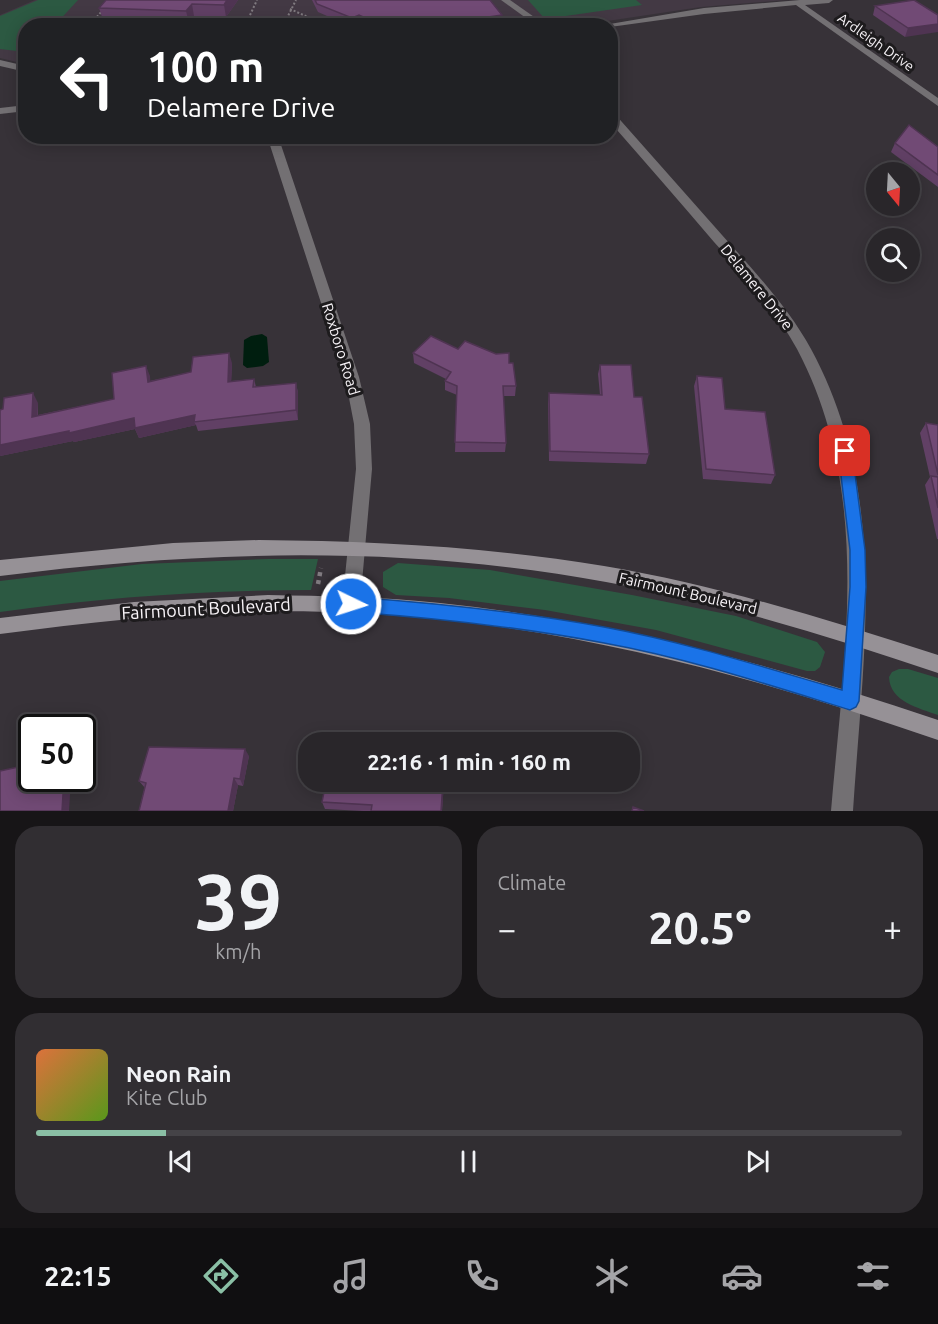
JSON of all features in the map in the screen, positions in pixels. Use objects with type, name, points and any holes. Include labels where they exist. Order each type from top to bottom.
[{"type":"main road","name":"Fairmount Boulevard","points":[[0,568],[59,560],[173,550],[283,546],[358,548],[474,556],[624,578],[703,594],[854,636],[938,664]]},
{"type":"main road","name":"Fairmount Boulevard","points":[[0,626],[164,607],[269,603],[351,604],[455,613],[605,635],[706,659],[850,701],[938,730]]},
{"type":"street","points":[[618,24],[704,11],[829,0]]},
{"type":"street","name":"Ardleigh Drive","points":[[799,4],[938,103]]},
{"type":"street","points":[[0,63],[18,67]]},
{"type":"street","points":[[0,111],[18,109]]},
{"type":"street","name":"Delamere Drive","points":[[618,124],[770,298],[804,350],[818,378],[845,451],[858,550],[858,587],[842,811]]},
{"type":"street","name":"Roxboro Road","points":[[275,144],[352,376],[362,424],[364,469],[351,604]]},
{"type":"lane","points":[[505,0],[531,18]]},
{"type":"path","points":[[249,18],[257,0]]},
{"type":"path","points":[[286,18],[296,0]]},
{"type":"path","points":[[96,18],[104,9]]},
{"type":"path","points":[[290,9],[308,18]]},
{"type":"path","points":[[317,588],[322,564]]},
{"type":"shaded area","points":[[35,0],[786,0],[701,7],[618,19],[18,18],[18,62],[0,58],[0,15]]},
{"type":"shaded area","points":[[38,0],[78,0],[61,18],[18,18],[18,51],[0,49],[0,16]]},
{"type":"shaded area","points":[[528,0],[636,0],[642,5],[552,18],[544,18]]},
{"type":"shaded area","points":[[262,334],[267,337],[269,362],[263,366],[247,368],[243,365],[244,340]]},
{"type":"shaded area","points":[[318,559],[311,590],[156,595],[0,612],[0,581],[142,564]]},
{"type":"shaded area","points":[[398,563],[490,570],[736,616],[817,642],[825,652],[820,667],[815,671],[807,671],[656,630],[545,610],[449,598],[396,595],[383,587],[383,572]]},
{"type":"shaded area","points":[[908,669],[938,678],[938,715],[907,703],[894,692],[889,677],[892,672]]},
{"type":"building","points":[[106,0],[227,0],[224,5],[192,4],[186,11],[99,8]]},
{"type":"building","points":[[315,0],[490,0],[502,15],[482,18],[366,18],[359,15],[352,18],[317,4]]},
{"type":"building","points":[[914,0],[938,15],[938,24],[908,28],[875,6]]},
{"type":"building","points":[[909,125],[938,147],[938,175],[895,143]]},
{"type":"building","points":[[431,336],[458,349],[465,341],[496,354],[509,353],[509,363],[513,363],[516,386],[503,386],[506,443],[455,442],[457,386],[445,381],[451,372],[413,353]]},
{"type":"building","points":[[229,353],[228,382],[254,379],[253,387],[296,383],[296,410],[194,422],[195,415],[135,428],[134,418],[69,433],[69,431],[0,445],[0,410],[3,409],[4,398],[33,393],[32,417],[114,399],[112,373],[146,366],[148,382],[191,372],[193,357]]},
{"type":"building","points":[[600,365],[631,365],[634,397],[642,397],[649,454],[550,451],[549,393],[602,395]]},
{"type":"building","points":[[697,376],[722,378],[725,409],[765,412],[775,475],[706,469]]},
{"type":"building","points":[[926,423],[938,425],[938,475]]},
{"type":"building","points":[[931,476],[938,477],[938,508]]},
{"type":"building","points":[[149,747],[245,749],[240,779],[234,778],[228,811],[139,811],[146,783],[139,781]]},
{"type":"building","points":[[18,767],[18,792],[63,792],[62,811],[0,811],[0,771]]},
{"type":"building","points":[[324,792],[442,792],[441,811],[371,811],[372,805],[322,802]]},
{"type":"building","points":[[633,807],[644,811],[632,811]]},
{"type":"route","points":[[351,604],[434,610],[605,635],[673,650],[850,701],[858,587],[858,550],[845,451]]}]
